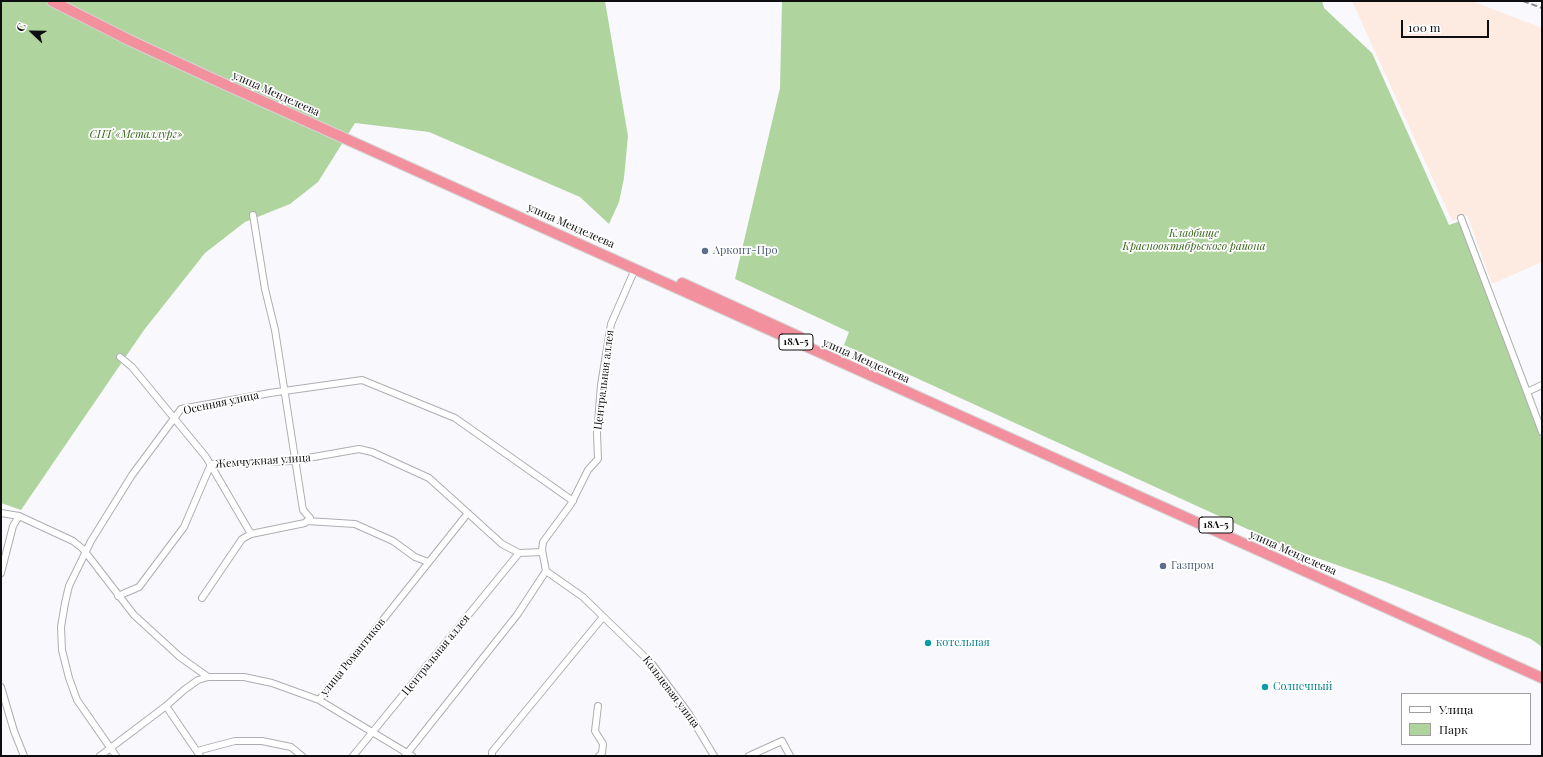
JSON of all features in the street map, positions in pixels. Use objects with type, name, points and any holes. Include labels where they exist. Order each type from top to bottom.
[{"type":"highway","name":"улица Менделеева","points":[[52,1],[80,17],[174,61],[1542,678]]},
{"type":"highway","name":"улица Менделеева","points":[[63,1],[92,17],[166,52],[590,240],[1542,671]]},
{"type":"street","points":[[253,215],[266,289],[276,330],[303,510],[310,518],[307,521]]},
{"type":"street","points":[[1461,218],[1542,432]]},
{"type":"street","name":"Центральная аллея","points":[[542,552],[543,542],[573,501],[588,470],[598,459],[597,434],[601,385],[611,324],[635,268]]},
{"type":"street","points":[[120,357],[132,367],[211,465],[251,534]]},
{"type":"street","name":"Осенняя улица","points":[[116,756],[77,700],[69,678],[62,650],[60,627],[69,586],[85,552],[132,475],[181,409],[285,391],[362,380],[455,418],[573,501]]},
{"type":"street","points":[[1527,392],[1542,385]]},
{"type":"street","name":"Жемчужная улица","points":[[118,596],[139,587],[184,526],[211,465],[296,460],[359,449],[372,452],[429,478],[458,502],[502,544],[519,554]]},
{"type":"street","points":[[1,513],[19,516],[72,541],[85,552],[134,615],[165,644],[208,677]]},
{"type":"street","name":"улица Романтиков","points":[[208,677],[244,677],[272,683],[319,700],[468,513]]},
{"type":"street","points":[[1,573],[13,526],[19,516]]},
{"type":"street","points":[[202,598],[242,539],[251,534],[305,523],[307,521],[355,524],[393,541],[415,557],[428,562]]},
{"type":"street","points":[[319,700],[409,755],[517,615],[546,572],[542,552],[519,554]]},
{"type":"street","name":"Центральная аллея","points":[[354,756],[519,554]]},
{"type":"street","name":"Кольцевая улица","points":[[546,572],[583,597],[652,664],[689,714],[714,756]]},
{"type":"street","points":[[492,756],[492,752],[603,617]]},
{"type":"street","points":[[100,756],[166,706],[184,690],[198,680],[208,677]]},
{"type":"street","points":[[1,687],[14,731],[24,756]]},
{"type":"street","points":[[166,706],[198,754],[235,741],[262,741],[290,747],[302,756]]},
{"type":"street","points":[[598,706],[595,731],[603,744],[602,753],[599,756]]},
{"type":"street","points":[[749,756],[782,741],[790,756]]},
{"type":"shaded area","points":[[1352,1],[1472,1],[1542,28],[1542,262],[1492,284],[1467,215],[1452,221]]},
{"type":"green space","name":"СНТ «Металлург»","points":[[1,1],[605,1],[628,136],[624,178],[619,202],[609,224],[580,197],[429,132],[355,123],[318,182],[290,204],[245,222],[205,253],[144,330],[21,510],[1,503]]},
{"type":"green space","name":"Кладбище Краснооктябрьского района","points":[[782,1],[1322,1],[1324,8],[1372,53],[1449,225],[1460,221],[1542,441],[1542,647],[1531,639],[1385,582],[1289,548],[844,345],[849,332],[735,279],[780,88]]},
{"type":"railway","points":[[1523,1],[1542,8]]},
{"type":"place","name":"Арконт-Про","points":[[705,251]]},
{"type":"place","name":"Газпром","points":[[1163,566]]},
{"type":"place","name":"котельная","points":[[928,643]]},
{"type":"place","name":"Солнечный","points":[[1265,687]]}]
